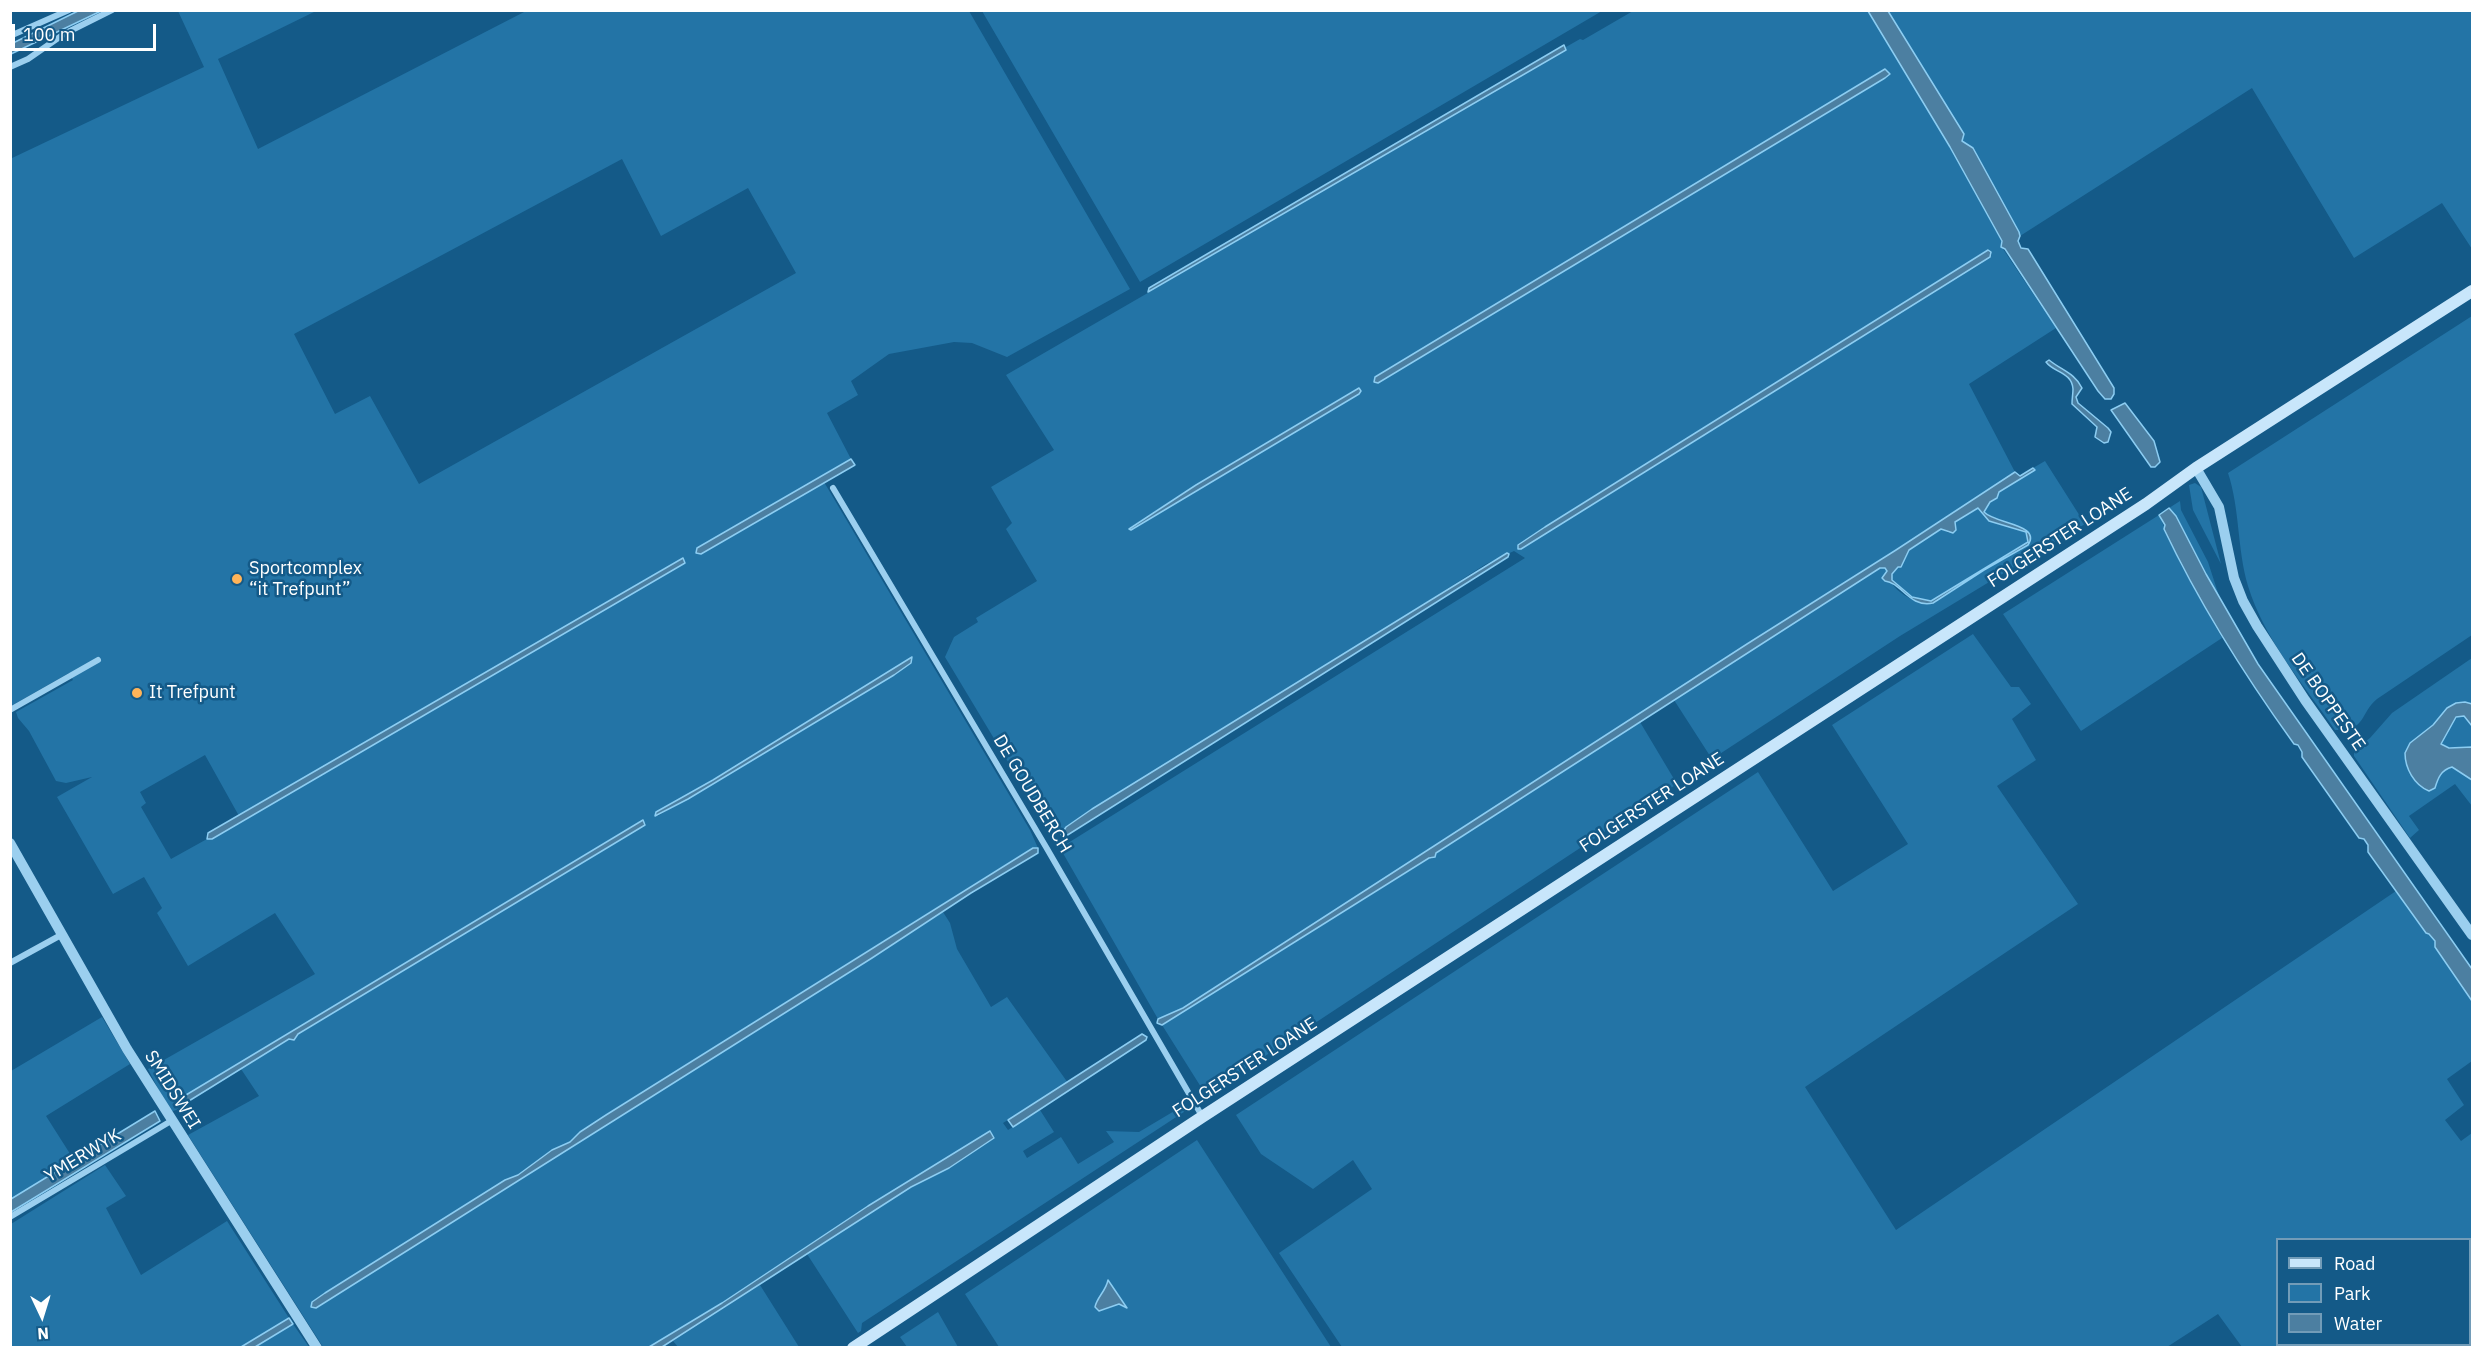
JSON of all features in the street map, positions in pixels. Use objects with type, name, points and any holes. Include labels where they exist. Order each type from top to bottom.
[{"type":"main road","name":"FOLGERSTER LOANE","points":[[853,1347],[1202,1117],[2146,504],[2196,468],[2472,291]]},
{"type":"street","points":[[10,36],[69,10]]},
{"type":"street","points":[[10,67],[28,59],[64,34],[112,10]]},
{"type":"street","name":"DE BOPPESTE","points":[[2196,468],[2220,507],[2234,578],[2243,601],[2257,626],[2305,700],[2472,935]]},
{"type":"street","name":"DE GOUDBERCH","points":[[833,488],[1046,847],[1202,1117]]},
{"type":"street","points":[[10,710],[98,660]]},
{"type":"street","name":"SMIDSWEI","points":[[10,843],[171,1121],[317,1347]]},
{"type":"street","points":[[10,963],[62,934]]},
{"type":"street","name":"YMERWYK","points":[[10,1217],[171,1121]]},
{"type":"green space","points":[[178,11],[316,11],[218,59],[258,149],[526,11],[969,11],[1130,289],[1007,357],[972,343],[954,342],[889,354],[851,381],[858,395],[827,413],[851,459],[697,548],[779,509],[824,482],[1030,830],[1038,848],[1033,848],[995,871],[606,1115],[580,1132],[570,1142],[552,1150],[518,1175],[325,1293],[312,1302],[313,1308],[943,912],[950,923],[957,949],[991,1007],[1007,997],[1068,1083],[1003,1123],[1008,1130],[1040,1110],[1054,1132],[1023,1151],[1027,1158],[1061,1137],[1078,1164],[1114,1142],[1106,1131],[1139,1132],[1181,1107],[1190,1108],[862,1323],[861,1331],[858,1333],[807,1254],[911,1187],[949,1168],[994,1138],[990,1131],[868,1206],[722,1303],[649,1347],[323,1347],[188,1135],[259,1096],[241,1069],[646,824],[641,821],[181,1098],[181,1103],[185,1107],[170,1112],[148,1069],[315,974],[275,913],[188,966],[157,913],[162,908],[144,877],[113,894],[57,797],[92,777],[66,783],[56,781],[29,731],[18,718],[16,712],[73,680],[69,673],[11,706],[10,159],[204,67]],"holes":[[[622,159],[661,236],[748,188],[796,273],[419,484],[370,396],[335,414],[294,334]],[[683,558],[685,563],[212,839],[207,839],[171,859],[141,807],[146,803],[140,792],[205,755],[239,816]],[[912,658],[911,663],[658,816],[655,815]]]},
{"type":"green space","points":[[982,11],[1602,11],[1140,282]]},
{"type":"green space","points":[[1633,11],[1868,11],[1950,147],[2002,242],[2003,249],[2056,328],[1969,384],[2015,472],[1183,1008],[1158,1019],[1060,848],[1525,558],[1514,551],[1486,564],[1364,642],[1092,809],[1061,833],[1052,835],[945,657],[954,637],[978,622],[976,618],[1037,581],[1006,529],[1012,523],[991,487],[1054,450],[1006,375],[1566,51],[1566,47],[1580,39],[1583,40]],"holes":[[[1889,76],[1376,383],[1376,377],[1661,204]],[[1988,250],[1992,254],[1990,258],[1521,549],[1517,546]],[[1359,394],[1131,530],[1129,528],[1196,485]]]},
{"type":"green space","points":[[1888,11],[2472,11],[2472,249],[2442,203],[2354,258],[2252,88],[2020,236],[1973,148],[1962,141],[1964,134]]},
{"type":"green space","points":[[2472,316],[2472,635],[2377,699],[2358,725],[2345,730],[2335,730],[2274,643],[2255,606],[2244,572],[2235,501],[2228,473]]},
{"type":"green space","points":[[2045,461],[2085,524],[1900,636],[1712,759],[1674,700],[1880,568],[1885,567],[1891,582],[1904,595],[1922,603],[1934,603],[1984,570],[2028,545],[2030,538],[2023,528],[1984,512],[1990,502],[1997,498],[1999,492],[2035,470],[2033,468]]},
{"type":"green space","points":[[2195,483],[2201,487],[2221,564],[2193,510],[2189,485]]},
{"type":"green space","points":[[2180,501],[2181,510],[2208,562],[2220,599],[2176,516],[2169,508]]},
{"type":"green space","points":[[1978,508],[1989,521],[2026,532],[2028,542],[1931,601],[1912,597],[1892,579],[1892,574],[1898,566],[1901,566],[1909,550],[1941,529],[1949,533],[1955,522]]},
{"type":"green space","points":[[2159,515],[2181,565],[2222,638],[2081,731],[2003,614]]},
{"type":"green space","points":[[1973,634],[2011,687],[2019,687],[2031,704],[2012,719],[2036,760],[1997,786],[2078,904],[1805,1087],[1896,1230],[2396,891],[2435,942],[2435,947],[2472,1001],[2472,1061],[2447,1079],[2464,1105],[2445,1120],[2461,1141],[2472,1133],[2472,1327],[2471,1238],[2276,1238],[2276,1346],[2386,1346],[2242,1347],[2218,1314],[2167,1347],[1342,1347],[1279,1253],[1372,1189],[1353,1160],[1313,1189],[1261,1154],[1236,1115],[1758,772],[1833,891],[1908,844],[1832,725]]},
{"type":"green space","points":[[2472,658],[2472,704],[2465,702],[2448,708],[2433,725],[2410,743],[2405,759],[2438,777],[2452,767],[2472,780],[2472,806],[2455,784],[2409,816],[2419,830],[2410,838],[2354,756],[2354,750],[2370,738],[2392,713]]},
{"type":"green space","points":[[2461,715],[2471,724],[2472,747],[2443,747],[2441,744],[2446,731],[2451,723]]},
{"type":"green space","points":[[1640,722],[1677,784],[1206,1095],[1162,1025],[1430,858],[1432,859],[1435,854]]},
{"type":"green space","points":[[102,1017],[130,1064],[46,1116],[74,1160],[11,1199],[11,1071]]},
{"type":"green space","points":[[1197,1140],[1331,1347],[999,1347],[965,1294]],"holes":[[[1109,1281],[1126,1306],[1119,1304],[1104,1310],[1096,1302],[1107,1288]]]},
{"type":"green space","points":[[105,1165],[126,1196],[106,1208],[141,1275],[227,1221],[289,1318],[241,1347],[11,1347],[11,1224]]},
{"type":"green space","points":[[760,1285],[799,1347],[678,1347],[673,1341]]},
{"type":"green space","points":[[938,1312],[958,1347],[907,1347],[900,1337]]},
{"type":"green space","points":[[293,1324],[309,1347],[255,1347]]},
{"type":"water","points":[[80,10],[101,11],[11,54],[11,44]]},
{"type":"water","points":[[1868,11],[1888,11],[1964,134],[1962,141],[1973,148],[2019,232],[2018,241],[2021,248],[2028,249],[2114,388],[2111,399],[2105,399],[2098,391],[2005,249],[2001,247],[2002,241],[1950,147]]},
{"type":"water","points":[[1564,45],[1566,50],[1148,292],[1149,288]]},
{"type":"water","points":[[1885,69],[1890,74],[1885,78],[1378,383],[1374,382],[1375,377]]},
{"type":"water","points":[[1988,250],[1991,252],[1990,257],[1518,549],[1518,545],[1545,527]]},
{"type":"water","points":[[2049,360],[2072,375],[2079,383],[2082,388],[2076,397],[2078,403],[2108,428],[2111,432],[2108,442],[2104,443],[2095,437],[2097,427],[2072,404],[2072,383],[2066,376],[2049,366],[2046,362]]},
{"type":"water","points":[[1359,388],[1361,391],[1359,394],[1131,530],[1129,529],[1196,485]]},
{"type":"water","points":[[2125,403],[2154,441],[2160,462],[2155,467],[2151,467],[2111,410]]},
{"type":"water","points":[[851,459],[855,465],[701,554],[696,553],[697,548]]},
{"type":"water","points":[[2033,468],[2035,470],[1999,492],[1997,498],[1990,502],[1984,512],[2023,528],[2031,538],[2028,545],[1933,603],[1925,604],[1912,599],[1896,586],[1885,581],[1882,578],[1887,571],[1885,568],[1880,568],[1436,853],[1435,857],[1429,858],[1162,1025],[1157,1023],[1158,1019],[1183,1008],[2015,472],[2020,476]],"holes":[[[1978,508],[1989,521],[2026,532],[2028,542],[1931,601],[1912,597],[1892,580],[1892,574],[1898,567],[1901,567],[1909,550],[1941,529],[1953,533],[1956,530],[1955,522]]]},
{"type":"water","points":[[2169,508],[2176,516],[2206,574],[2258,664],[2472,969],[2472,1001],[2435,947],[2435,941],[2426,933],[2368,852],[2368,845],[2364,839],[2359,838],[2302,757],[2298,745],[2294,744],[2224,640],[2164,529],[2165,525],[2159,515]]},
{"type":"water","points":[[1507,553],[1508,557],[1066,836],[1061,835],[1066,827],[1092,809]]},
{"type":"water","points":[[683,558],[685,563],[212,839],[207,839],[208,833]]},
{"type":"water","points":[[912,657],[911,663],[894,675],[688,799],[655,816],[656,812],[713,780]]},
{"type":"water","points":[[2456,703],[2472,704],[2472,726],[2464,716],[2456,717],[2441,744],[2449,748],[2472,747],[2472,780],[2452,767],[2448,768],[2439,778],[2435,788],[2429,791],[2419,785],[2411,775],[2405,753],[2410,743],[2433,725],[2447,708]]},
{"type":"water","points":[[643,820],[645,825],[298,1034],[294,1040],[289,1039],[184,1104],[180,1102],[181,1098]]},
{"type":"water","points":[[1033,848],[1038,848],[1038,853],[971,893],[872,958],[316,1308],[311,1307],[312,1302],[325,1293],[505,1180],[518,1175],[552,1150],[570,1142],[580,1132],[606,1115]]},
{"type":"water","points":[[1142,1034],[1147,1037],[1146,1040],[1013,1127],[1008,1120]]},
{"type":"water","points":[[155,1111],[160,1121],[11,1212],[11,1199]]},
{"type":"water","points":[[990,1131],[994,1138],[949,1168],[911,1187],[662,1347],[649,1347],[722,1303],[868,1206]]},
{"type":"water","points":[[1108,1280],[1127,1308],[1119,1304],[1099,1311],[1095,1307]]},
{"type":"water","points":[[289,1318],[293,1324],[255,1347],[241,1347]]},
{"type":"place","name":"Sportcomplex “it Trefpunt”","points":[[237,579]]},
{"type":"place","name":"It Trefpunt","points":[[137,693]]}]
